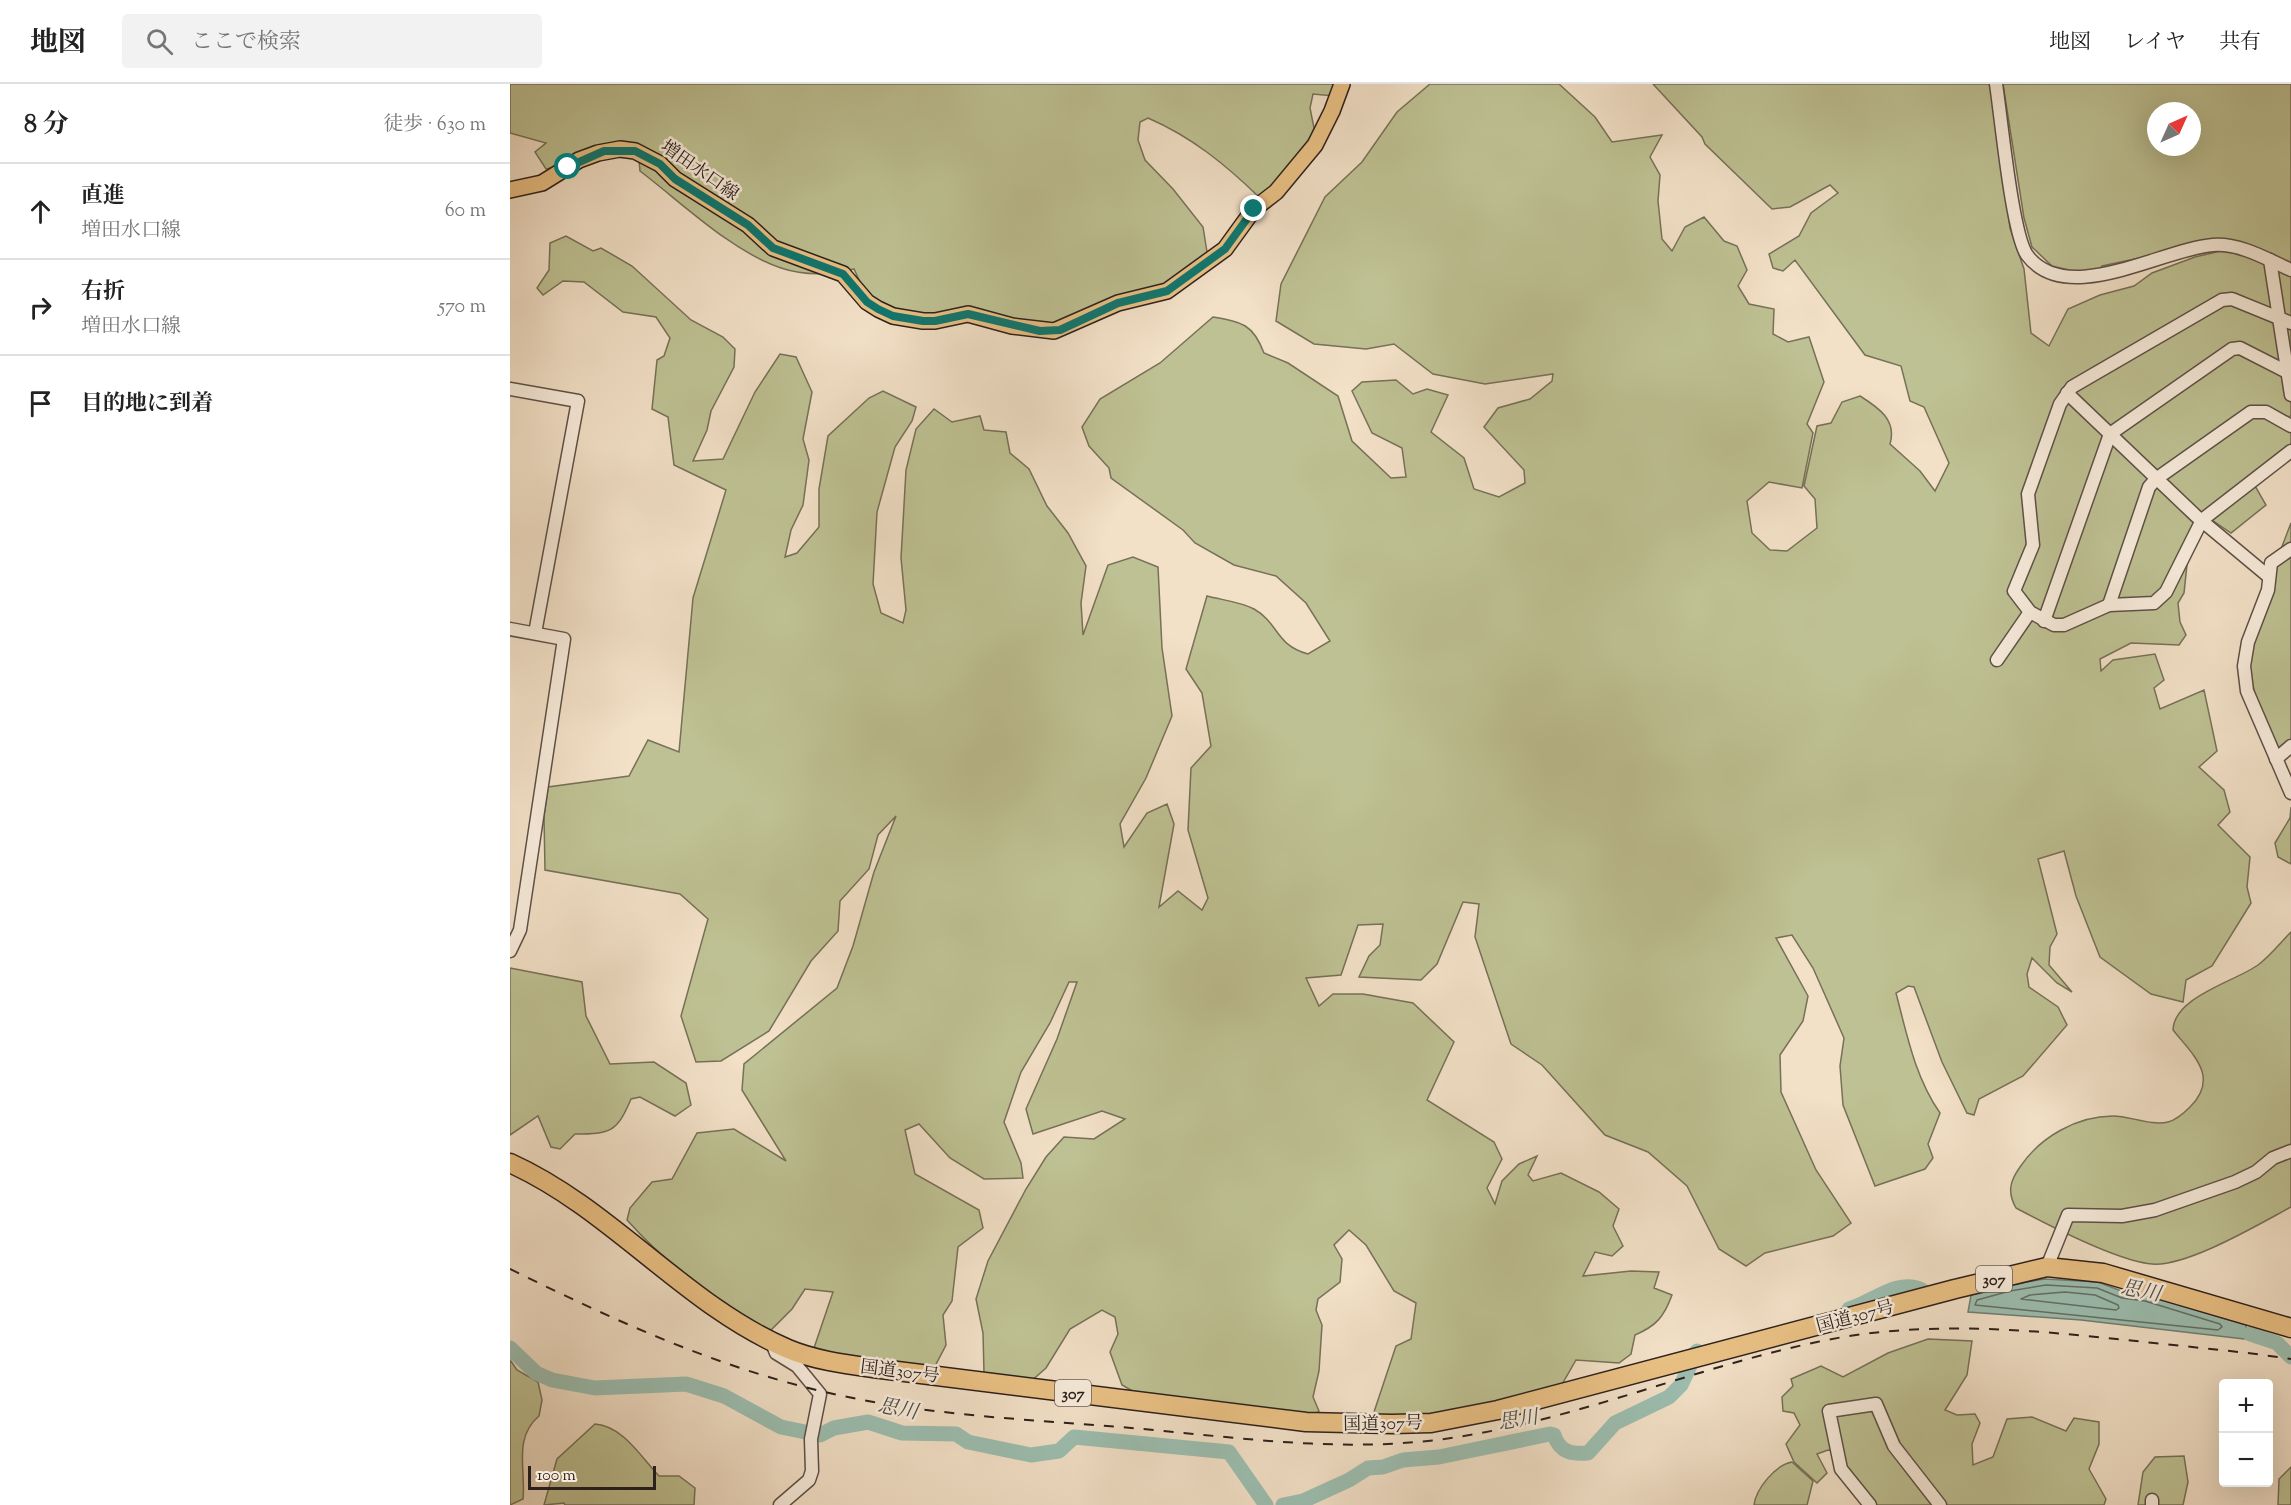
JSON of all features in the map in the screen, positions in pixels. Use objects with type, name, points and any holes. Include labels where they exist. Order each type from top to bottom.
[{"type":"highway","name":"国道307号","points":[[510,1163],[558,1189],[735,1322],[772,1342],[834,1363],[1336,1424],[1431,1423],[1461,1418],[2047,1267],[2103,1273],[2291,1329]]},
{"type":"main road","name":"増田水口線","points":[[510,190],[542,183],[579,160],[598,153],[620,150],[635,151],[660,164],[675,179],[748,225],[773,248],[843,274],[867,302],[893,316],[935,321],[968,314],[1012,326],[1054,332],[1118,303],[1167,291],[1225,249],[1254,209],[1276,192],[1315,145],[1342,84]]},
{"type":"street","points":[[1996,84],[2018,231],[2026,254],[2047,271],[2073,278],[2099,276],[2213,245],[2231,246],[2291,270]]},
{"type":"street","points":[[2270,260],[2291,395]]},
{"type":"street","points":[[2291,323],[2232,299],[2222,300],[2082,380],[2067,393],[2060,404],[2028,494],[2033,545],[2014,585],[2014,591],[2030,612],[2044,621],[2064,625],[2109,605],[2146,604],[2160,599],[2202,520],[2291,452]]},
{"type":"street","points":[[2044,621],[2110,434],[2232,349],[2240,348],[2289,373]]},
{"type":"street","points":[[510,389],[578,401],[535,633]]},
{"type":"street","points":[[2067,393],[2156,479],[2268,576]]},
{"type":"street","points":[[2109,605],[2149,487],[2156,479],[2251,412],[2266,412],[2291,426]]},
{"type":"street","points":[[2291,549],[2271,563],[2268,590],[2248,642],[2244,666],[2247,691],[2291,793]]},
{"type":"street","points":[[1997,660],[2030,612]]},
{"type":"street","points":[[510,628],[564,639],[520,930],[510,951]]},
{"type":"street","points":[[2276,759],[2291,746]]},
{"type":"street","points":[[2047,1267],[2068,1215],[2122,1216],[2155,1210],[2235,1182],[2256,1172],[2273,1158],[2291,1151]]},
{"type":"street","points":[[772,1342],[776,1353],[797,1366],[819,1394],[812,1435],[812,1471],[809,1480],[780,1505]]},
{"type":"street","points":[[1870,1505],[1841,1469],[1829,1411],[1876,1404],[1894,1446],[1940,1505]]},
{"type":"green space","points":[[510,84],[1338,84],[1334,96],[1313,94],[1310,108],[1315,133],[1302,158],[1260,198],[1221,163],[1194,143],[1148,118],[1140,122],[1138,140],[1145,160],[1173,189],[1203,227],[1207,252],[1186,282],[1058,327],[925,315],[883,307],[866,295],[854,269],[808,273],[790,271],[762,260],[725,238],[640,171],[638,150],[546,169],[535,152],[546,143],[510,133]]},
{"type":"green space","points":[[1430,84],[1559,84],[1595,117],[1612,142],[1662,135],[1650,157],[1660,175],[1658,201],[1662,239],[1672,251],[1685,227],[1704,217],[1724,241],[1737,246],[1747,270],[1738,286],[1749,304],[1774,309],[1773,334],[1788,342],[1809,337],[1824,382],[1807,424],[1813,433],[1802,488],[1769,482],[1747,501],[1752,533],[1770,550],[1787,551],[1817,528],[1815,499],[1804,486],[1817,426],[1831,423],[1842,402],[1860,396],[1880,410],[1889,421],[1892,436],[1890,444],[1920,471],[1935,491],[1949,463],[1924,407],[1910,401],[1901,366],[1865,355],[1795,260],[1783,271],[1773,268],[1769,254],[1799,236],[1811,213],[1838,193],[1830,185],[1790,207],[1772,209],[1705,144],[1702,137],[1653,84],[1991,84],[2010,228],[2024,269],[2031,333],[2049,346],[2068,309],[2100,295],[2134,286],[2152,273],[2195,257],[2225,250],[2247,253],[2291,272],[2291,415],[2288,419],[2291,428],[2291,452],[2255,486],[2266,505],[2231,533],[2200,512],[2187,565],[2184,593],[2178,603],[2180,622],[2186,635],[2179,645],[2131,643],[2100,659],[2101,671],[2113,660],[2155,654],[2164,680],[2154,688],[2160,709],[2204,690],[2217,751],[2199,767],[2224,790],[2230,812],[2218,825],[2250,857],[2247,887],[2251,903],[2212,966],[2186,980],[2183,1002],[2151,994],[2100,957],[2076,896],[2064,851],[2038,859],[2057,934],[2050,947],[2049,965],[2072,992],[2057,983],[2032,958],[2027,974],[2029,987],[2058,1007],[2067,1025],[2023,1076],[1979,1099],[1974,1115],[1967,1113],[1942,1062],[1914,987],[1908,986],[1896,993],[1918,1070],[1940,1113],[1928,1144],[1933,1158],[1925,1169],[1875,1186],[1843,1105],[1840,1066],[1844,1038],[1813,968],[1792,935],[1776,938],[1808,996],[1803,1021],[1780,1055],[1781,1092],[1816,1170],[1851,1223],[1833,1236],[1765,1253],[1746,1266],[1719,1249],[1687,1186],[1648,1152],[1605,1135],[1542,1065],[1511,1044],[1475,937],[1479,904],[1463,902],[1437,964],[1421,980],[1359,977],[1369,956],[1380,945],[1383,924],[1358,925],[1341,975],[1306,978],[1319,1006],[1333,994],[1363,994],[1413,1003],[1454,1042],[1427,1100],[1494,1142],[1502,1159],[1487,1188],[1495,1204],[1502,1181],[1519,1164],[1537,1156],[1528,1175],[1533,1181],[1561,1173],[1599,1192],[1619,1209],[1613,1226],[1623,1246],[1612,1256],[1595,1252],[1583,1276],[1631,1271],[1659,1272],[1654,1288],[1672,1295],[1658,1320],[1635,1335],[1631,1354],[1619,1363],[1576,1360],[1561,1386],[1439,1416],[1372,1418],[1396,1346],[1411,1339],[1416,1303],[1394,1291],[1366,1245],[1349,1230],[1334,1245],[1342,1259],[1340,1282],[1318,1299],[1316,1310],[1322,1325],[1319,1371],[1313,1397],[1319,1411],[1311,1418],[1141,1396],[1122,1385],[1110,1352],[1118,1334],[1115,1317],[1102,1310],[1070,1329],[1046,1368],[1029,1383],[984,1373],[983,1333],[976,1299],[988,1261],[1026,1189],[1046,1157],[1064,1137],[1094,1139],[1125,1119],[1102,1111],[1033,1134],[1026,1109],[1057,1039],[1077,982],[1069,982],[1050,1023],[1021,1072],[1004,1122],[1021,1163],[1023,1178],[984,1179],[950,1158],[919,1124],[905,1130],[915,1174],[979,1210],[983,1228],[958,1247],[952,1301],[943,1315],[946,1345],[933,1370],[813,1351],[833,1292],[805,1289],[792,1309],[769,1332],[694,1282],[642,1237],[627,1220],[630,1208],[652,1182],[672,1179],[697,1133],[734,1129],[786,1161],[742,1090],[744,1064],[837,988],[853,946],[874,872],[896,816],[878,835],[869,869],[840,901],[838,931],[811,961],[769,1031],[721,1061],[696,1062],[681,1016],[708,919],[680,894],[545,870],[544,816],[548,787],[629,776],[648,740],[679,752],[693,598],[726,490],[674,465],[668,417],[652,409],[657,360],[664,356],[670,338],[656,317],[623,312],[584,282],[563,281],[543,295],[537,288],[549,270],[550,243],[566,236],[593,251],[601,248],[632,266],[691,320],[723,337],[735,349],[734,367],[711,411],[707,430],[693,461],[723,459],[755,392],[780,354],[796,357],[812,392],[803,439],[809,460],[803,505],[791,530],[785,557],[797,553],[819,527],[819,489],[828,436],[869,398],[883,391],[916,407],[912,421],[895,447],[877,512],[873,584],[881,613],[903,623],[906,610],[901,558],[906,470],[916,429],[934,409],[952,422],[980,416],[984,430],[1006,432],[1010,453],[1029,469],[1047,506],[1068,533],[1086,566],[1081,603],[1083,635],[1108,565],[1133,557],[1158,567],[1162,648],[1172,716],[1146,778],[1120,824],[1124,847],[1147,813],[1167,804],[1174,824],[1159,907],[1178,891],[1202,910],[1208,898],[1188,830],[1191,768],[1211,746],[1202,693],[1186,669],[1207,596],[1254,609],[1289,645],[1297,650],[1308,654],[1330,641],[1306,603],[1276,576],[1234,565],[1195,543],[1183,530],[1111,478],[1109,468],[1089,446],[1082,427],[1100,399],[1160,363],[1213,317],[1245,326],[1251,330],[1264,353],[1288,363],[1338,396],[1352,441],[1391,478],[1406,477],[1402,448],[1372,433],[1352,391],[1362,382],[1396,380],[1413,394],[1427,389],[1448,395],[1431,432],[1464,458],[1474,489],[1499,497],[1525,483],[1524,470],[1484,427],[1498,408],[1530,399],[1552,381],[1553,374],[1485,384],[1433,374],[1394,344],[1366,349],[1314,344],[1276,321],[1281,284],[1325,197],[1362,162],[1397,112]]},
{"type":"green space","points":[[2003,84],[2291,84],[2291,265],[2235,242],[2191,247],[2102,266],[2098,271],[2077,272],[2052,266],[2032,247],[2024,218]]},
{"type":"green space","points":[[2291,523],[2291,747],[2281,756],[2259,707],[2252,679],[2250,655],[2262,605]]},
{"type":"green space","points":[[2291,807],[2291,864],[2278,857],[2275,843],[2290,818]]},
{"type":"green space","points":[[2291,932],[2291,1207],[2203,1252],[2167,1263],[2152,1264],[2102,1249],[2016,1208],[2011,1192],[2012,1182],[2017,1172],[2038,1146],[2060,1130],[2099,1117],[2120,1116],[2155,1123],[2168,1122],[2183,1114],[2190,1107],[2199,1096],[2203,1086],[2203,1076],[2195,1057],[2173,1030],[2176,1018],[2194,999],[2258,965]]},
{"type":"green space","points":[[510,968],[582,982],[586,1016],[610,1064],[654,1062],[686,1083],[691,1105],[675,1116],[640,1097],[631,1099],[617,1125],[605,1132],[575,1134],[560,1149],[551,1147],[538,1116],[510,1135]]},
{"type":"green space","points":[[1928,1339],[1972,1341],[1967,1375],[1945,1410],[1957,1415],[1975,1414],[1980,1423],[1972,1444],[1973,1465],[1993,1457],[2007,1419],[2032,1417],[2066,1431],[2074,1418],[2099,1422],[2099,1444],[2089,1469],[2106,1499],[2104,1505],[1873,1505],[1847,1472],[1839,1452],[1828,1450],[1817,1454],[1827,1473],[1817,1483],[1794,1462],[1786,1444],[1800,1425],[1794,1413],[1783,1411],[1782,1397],[1793,1386],[1791,1379],[1821,1366],[1843,1377],[1888,1353]]},
{"type":"green space","points":[[510,1360],[517,1370],[538,1382],[542,1400],[539,1416],[531,1425],[523,1444],[523,1499],[510,1505]]},
{"type":"green space","points":[[595,1424],[605,1426],[623,1436],[659,1476],[679,1476],[695,1488],[694,1505],[565,1505],[564,1503],[544,1505],[557,1459]]},
{"type":"green space","points":[[2184,1456],[2188,1482],[2183,1505],[2138,1505],[2143,1472],[2155,1457]]},
{"type":"green space","points":[[1792,1462],[1813,1481],[1807,1505],[1754,1505],[1758,1492],[1767,1479],[1779,1468]]},
{"type":"green space","points":[[2291,1467],[2291,1505],[2278,1505],[2279,1479]]},
{"type":"water","points":[[2045,1279],[2098,1282],[2124,1292],[2147,1295],[2246,1325],[2247,1331],[2265,1337],[2269,1343],[2247,1335],[2244,1339],[2081,1320],[1968,1312],[1971,1295],[2008,1285]]},
{"type":"waterway","name":"思川","points":[[1849,1309],[1894,1289],[1913,1287],[1922,1290]]},
{"type":"waterway","name":"思川","points":[[2250,1334],[2277,1343],[2291,1357]]},
{"type":"waterway","name":"思川","points":[[510,1348],[536,1373],[552,1380],[595,1388],[686,1384],[724,1396],[781,1427],[820,1435],[834,1428],[868,1422],[902,1433],[956,1434],[968,1442],[1031,1455],[1059,1451],[1074,1437],[1229,1452],[1266,1505]]},
{"type":"waterway","name":"思川","points":[[1283,1505],[1303,1501],[1349,1480],[1368,1468],[1383,1467],[1403,1460],[1439,1457],[1550,1434],[1554,1435],[1563,1449],[1588,1453],[1615,1423],[1669,1397],[1681,1385],[1697,1351]]},
{"type":"railway","points":[[510,1269],[591,1308],[672,1343],[756,1373],[843,1396],[917,1409],[993,1417],[1253,1440],[1326,1444],[1399,1443],[1485,1432],[1580,1409],[1769,1353],[1817,1342],[1901,1330],[1986,1329],[2070,1334],[2291,1359]]},
{"type":"route","points":[[568,167],[579,160],[604,151],[635,151],[666,168],[675,179],[704,200],[748,225],[773,248],[788,255],[833,268],[843,274],[867,302],[893,316],[935,321],[968,314],[1012,326],[1054,332],[1112,305],[1159,295],[1174,287],[1225,249],[1254,209]]}]
